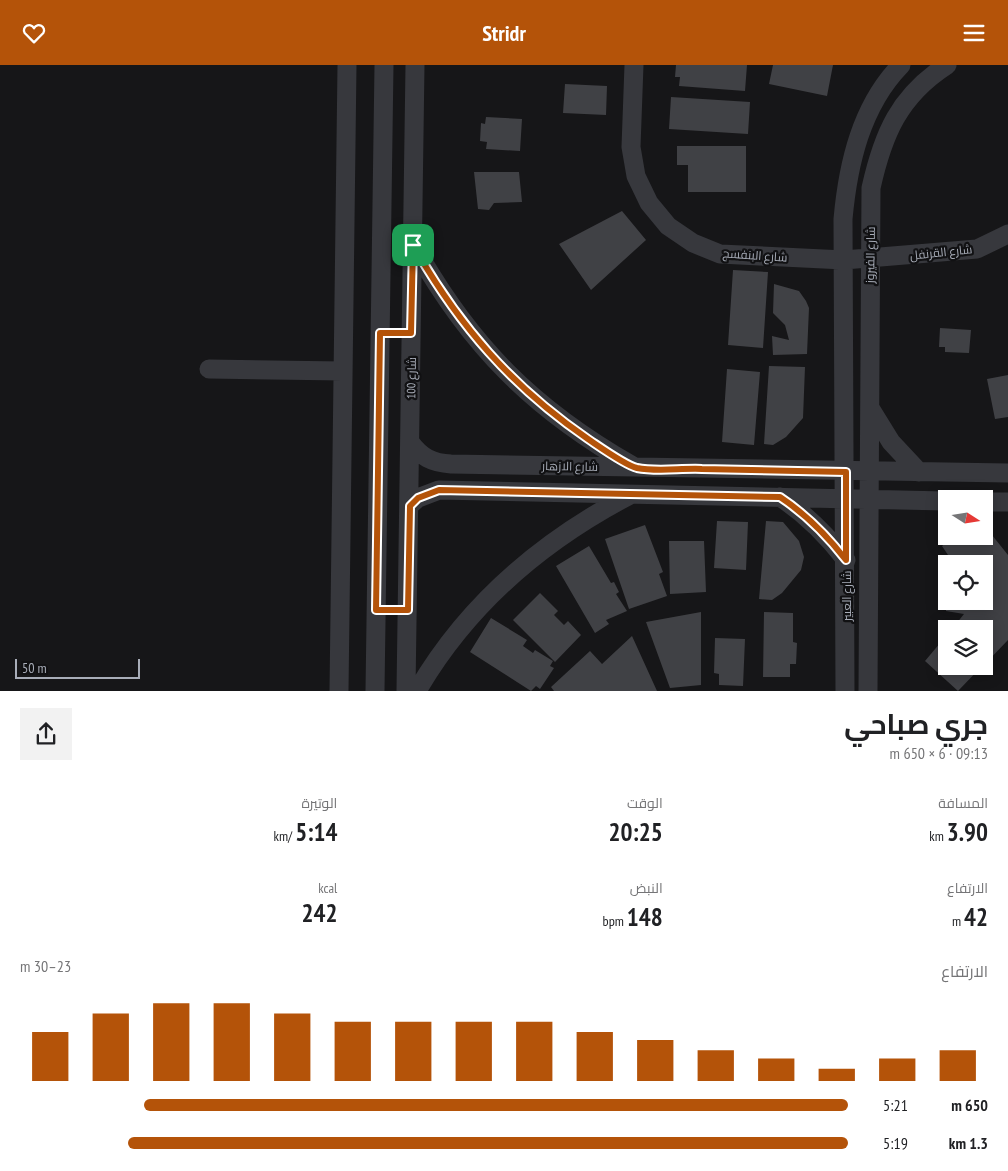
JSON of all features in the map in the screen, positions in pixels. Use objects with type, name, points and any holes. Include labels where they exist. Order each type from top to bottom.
[{"type":"street","points":[[339,691],[347,65]]},
{"type":"street","points":[[375,691],[384,65]]},
{"type":"street","name":"شارع 100","points":[[406,691],[415,65]]},
{"type":"street","name":"شارع البنفسج","points":[[634,65],[631,147],[636,176],[649,203],[668,226],[693,243],[720,254],[844,260],[870,259]]},
{"type":"street","name":"شارع الفيروز","points":[[846,472],[843,219],[847,179],[857,140],[873,104],[891,76],[901,65]]},
{"type":"street","name":"شارع الفيروز","points":[[869,472],[871,188],[881,148],[900,109],[916,90],[947,65]]},
{"type":"street","name":"شارع القرنفل","points":[[870,259],[977,249],[1008,234]]},
{"type":"street","points":[[413,245],[435,285],[462,322],[504,370],[559,419],[597,445],[636,468]]},
{"type":"street","points":[[380,333],[411,333]]},
{"type":"street","points":[[209,369],[343,371]]},
{"type":"street","points":[[869,407],[891,442],[919,472]]},
{"type":"street","name":"شارع الازهار","points":[[410,442],[417,452],[427,459],[450,464],[846,472],[1008,473]]},
{"type":"street","points":[[450,464],[444,477],[445,484],[450,490]]},
{"type":"street","name":"شارع العبير","points":[[845,691],[846,472]]},
{"type":"street","name":"شارع العبير","points":[[868,691],[869,472]]},
{"type":"street","points":[[410,506],[428,493],[450,490],[938,501]]},
{"type":"street","points":[[417,691],[466,623],[515,572],[571,529],[632,494]]},
{"type":"street","points":[[780,497],[805,514],[827,535],[846,560]]},
{"type":"street","points":[[993,502],[1008,502]]},
{"type":"street","points":[[376,610],[408,610]]},
{"type":"building","points":[[676,65],[747,65],[745,91],[679,86],[680,77],[675,77]]},
{"type":"building","points":[[773,65],[833,65],[827,96],[769,84]]},
{"type":"building","points":[[565,84],[607,86],[606,115],[563,113]]},
{"type":"building","points":[[671,97],[750,102],[748,134],[669,129]]},
{"type":"building","points":[[486,117],[522,119],[520,151],[486,149],[487,142],[480,141],[481,123],[485,124]]},
{"type":"building","points":[[677,146],[746,146],[746,192],[688,192],[688,165],[677,165]]},
{"type":"building","points":[[474,172],[519,172],[522,202],[494,203],[489,210],[478,209]]},
{"type":"building","points":[[622,211],[646,240],[591,290],[559,244]]},
{"type":"building","points":[[733,270],[768,272],[763,348],[728,345]]},
{"type":"building","points":[[774,284],[799,291],[806,301],[809,308],[807,354],[773,355],[772,336],[789,340],[785,325],[773,313]]},
{"type":"building","points":[[940,328],[971,330],[969,353],[945,352],[945,347],[939,347]]},
{"type":"building","points":[[769,366],[805,367],[803,418],[786,437],[773,445],[764,444]]},
{"type":"building","points":[[727,369],[760,372],[754,445],[722,442]]},
{"type":"building","points":[[1008,375],[1008,417],[995,419],[987,379]]},
{"type":"building","points":[[717,521],[748,522],[746,570],[714,568]]},
{"type":"building","points":[[766,521],[783,522],[799,541],[804,557],[801,570],[782,593],[772,600],[759,599]]},
{"type":"building","points":[[645,525],[663,572],[659,574],[667,596],[629,609],[605,539]]},
{"type":"building","points":[[993,536],[1008,555],[1008,640],[993,656],[993,620],[959,620],[964,614],[946,610],[993,610],[993,555],[948,555],[942,546],[993,545]]},
{"type":"building","points":[[669,541],[704,541],[706,592],[670,594]]},
{"type":"building","points":[[589,546],[611,583],[614,582],[619,592],[616,594],[627,611],[606,620],[609,624],[595,633],[556,566]]},
{"type":"building","points":[[540,593],[558,611],[554,615],[564,625],[568,621],[581,635],[555,662],[513,620]]},
{"type":"building","points":[[701,612],[701,685],[670,688],[646,622]]},
{"type":"building","points":[[764,612],[793,613],[793,642],[797,643],[796,664],[790,664],[790,677],[763,677]]},
{"type":"building","points":[[491,618],[527,640],[523,646],[533,653],[535,650],[553,661],[550,666],[554,668],[540,689],[536,686],[531,691],[470,652]]},
{"type":"building","points":[[632,636],[657,691],[554,691],[551,687],[590,651],[602,664]]},
{"type":"building","points":[[715,638],[745,639],[743,686],[719,685],[719,674],[714,673]]},
{"type":"building","points":[[938,646],[938,673],[925,661]]},
{"type":"building","points":[[940,675],[973,675],[958,691]]},
{"type":"route","points":[[413,245],[435,285],[462,322],[491,357],[524,390],[559,419],[597,445],[636,468],[846,472],[846,560],[827,535],[805,514],[780,497],[439,490],[418,498],[410,506],[408,610],[376,610],[380,333],[411,333],[413,245]]}]
